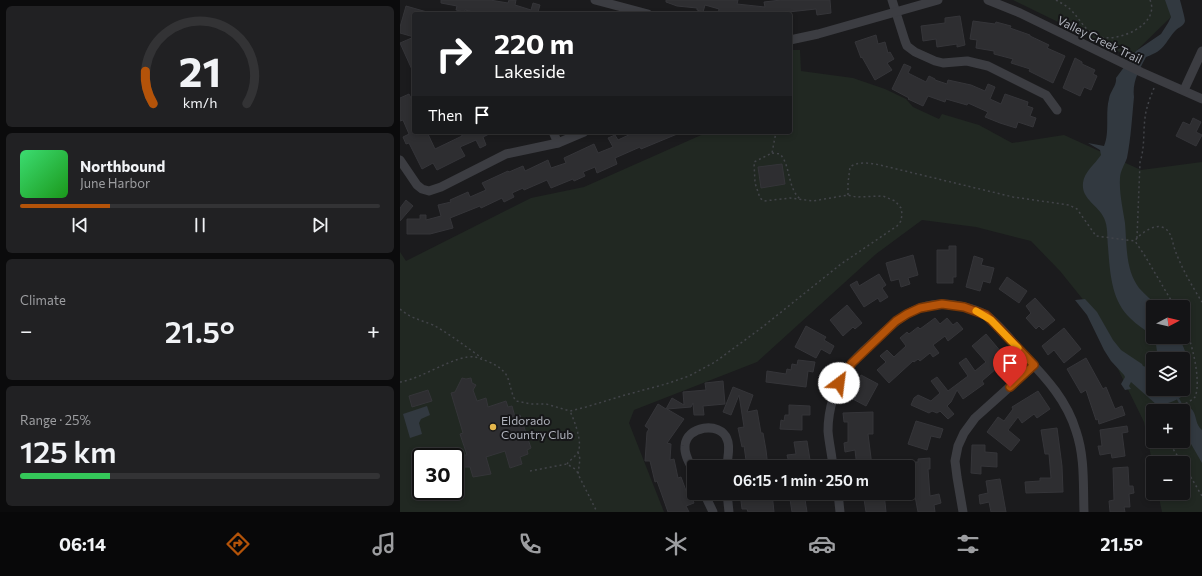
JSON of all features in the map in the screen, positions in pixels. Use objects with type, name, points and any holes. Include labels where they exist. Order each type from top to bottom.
[{"type":"street","points":[[595,0],[640,12]]},
{"type":"street","points":[[892,0],[907,46],[915,52],[939,62],[967,61],[988,66],[1046,95],[1058,110]]},
{"type":"street","points":[[792,40],[938,0]]},
{"type":"street","name":"Valley Creek Trail","points":[[988,0],[1020,13],[1124,64],[1202,99]]},
{"type":"street","points":[[1184,90],[1202,51]]},
{"type":"street","points":[[554,134],[558,143]]},
{"type":"street","points":[[400,160],[417,185],[426,191],[441,187],[506,154],[558,143],[579,134]]},
{"type":"street","points":[[833,460],[829,438],[831,408],[841,379],[857,357],[896,321],[907,314],[920,308],[942,304],[964,307],[986,315],[1034,365],[1063,401],[1076,430],[1082,458],[1084,512]]},
{"type":"street","points":[[963,512],[955,461],[958,446],[964,432],[975,418],[1034,365]]},
{"type":"street","points":[[688,460],[686,455],[685,444],[691,435],[706,428],[716,429],[722,432],[727,438],[727,460]]},
{"type":"street","points":[[707,500],[713,512]]},
{"type":"street","points":[[728,500],[729,512]]},
{"type":"street","points":[[839,500],[840,512]]},
{"type":"path","points":[[1056,0],[1072,11],[1088,31],[1105,38],[1124,35],[1144,24],[1151,15],[1153,8],[1150,0]]},
{"type":"path","points":[[792,46],[792,56]]},
{"type":"path","points":[[1137,238],[1139,168],[1143,152],[1145,119],[1148,103],[1154,88]]},
{"type":"path","points":[[772,153],[776,134]]},
{"type":"path","points":[[400,382],[408,381],[448,363],[467,357],[474,357],[495,364],[505,374],[511,386],[512,396],[516,401],[531,404],[546,404],[570,410],[586,407],[676,381],[715,362],[760,329],[841,264],[898,226],[901,221],[901,208],[895,201],[883,196],[856,197],[848,195],[813,201],[800,199],[764,201],[760,198],[756,183],[754,162],[772,153],[780,154],[784,158],[792,187],[800,199]]},
{"type":"path","points":[[848,195],[850,167],[856,164],[868,163],[1013,197],[1070,205],[1077,209],[1096,236],[1135,241],[1171,300]]},
{"type":"path","points":[[1135,241],[1146,231],[1158,226],[1166,229],[1170,233],[1175,250],[1202,302]]},
{"type":"path","points":[[400,309],[412,318],[440,329],[483,360]]},
{"type":"path","points":[[1182,404],[1195,397],[1198,392],[1200,382],[1195,349],[1190,338]]},
{"type":"path","points":[[570,410],[578,437],[578,452],[580,459],[578,474]]},
{"type":"path","points":[[530,471],[567,464],[578,452]]},
{"type":"path","points":[[567,464],[575,469],[597,512]]},
{"type":"path","points":[[1190,477],[1202,496]]},
{"type":"shaded area","points":[[1013,0],[1167,0],[1171,17],[1130,57]]},
{"type":"shaded area","points":[[1165,0],[1180,0],[1185,21],[1183,25],[1176,30],[1161,49],[1146,57],[1135,81],[1127,158],[1120,175],[1121,195],[1131,273],[1139,288],[1152,300],[1146,300],[1146,331],[1130,318],[1124,311],[1115,294],[1111,276],[1107,228],[1105,221],[1101,213],[1087,198],[1083,189],[1083,183],[1085,175],[1101,155],[1100,150],[1088,143],[1104,146],[1106,141],[1107,110],[1116,78],[1136,51],[1161,34],[1171,17]]},
{"type":"shaded area","name":"Eldorado Country Club","points":[[792,50],[800,50],[801,71],[853,78],[885,89],[906,99],[913,107],[939,119],[942,114],[979,125],[1012,143],[1064,135],[1141,170],[1202,162],[1202,512],[1162,512],[1159,500],[1190,500],[1190,456],[1151,456],[1149,448],[1190,448],[1190,404],[1146,404],[1146,432],[1144,422],[1085,302],[1060,271],[1031,241],[976,227],[922,220],[876,254],[757,362],[634,410],[629,423],[664,512],[400,512],[400,252],[406,261],[531,198],[584,187],[703,134],[792,134]]},
{"type":"shaded area","points":[[1085,299],[1097,312],[1113,340],[1121,350],[1146,367],[1146,395],[1131,382],[1129,386],[1131,389],[1125,390],[1121,384],[1125,377],[1124,375],[1111,361],[1087,315],[1075,300]]},
{"type":"shaded area","points":[[1156,344],[1182,344],[1185,352],[1157,352]]},
{"type":"shaded area","points":[[1147,396],[1183,396],[1171,402],[1156,404]]},
{"type":"shaded area","points":[[427,406],[430,415],[421,419],[419,423],[422,434],[410,438],[403,414]]},
{"type":"shaded area","points":[[1190,407],[1193,410],[1198,425],[1202,430],[1202,463],[1190,442]]},
{"type":"building","points":[[441,0],[490,0],[508,3],[509,0],[516,0],[515,5],[531,10],[533,3],[540,5],[538,12],[474,12],[465,10],[464,12],[456,10],[457,6],[441,3]]},
{"type":"building","points":[[666,0],[738,0],[737,4],[765,7],[764,2],[781,0],[830,0],[831,13],[817,15],[816,9],[788,12],[718,12],[719,9],[705,5],[703,12],[697,10],[697,8],[677,6],[666,2]]},
{"type":"building","points":[[406,6],[427,12],[412,12],[412,36],[400,33],[400,27]]},
{"type":"building","points":[[960,16],[965,45],[957,47],[957,44],[937,47],[936,39],[923,41],[921,26],[945,23],[945,18]]},
{"type":"building","points":[[973,21],[995,24],[996,22],[1011,26],[1010,28],[1030,35],[1049,45],[1047,48],[1065,56],[1053,83],[1029,71],[1030,69],[1011,63],[1013,59],[994,54],[994,51],[976,48],[977,40],[970,39]]},
{"type":"building","points":[[876,35],[878,44],[885,42],[888,53],[890,52],[894,59],[887,63],[892,70],[875,80],[862,57],[861,58],[855,42]]},
{"type":"building","points":[[412,38],[412,70],[400,43]]},
{"type":"building","points":[[1075,58],[1082,62],[1082,64],[1095,70],[1093,74],[1097,76],[1091,90],[1084,87],[1080,96],[1063,88]]},
{"type":"building","points":[[904,64],[911,67],[908,73],[926,82],[929,76],[935,80],[947,84],[948,80],[971,85],[985,91],[988,84],[995,87],[990,99],[1001,104],[1005,94],[1028,102],[1027,106],[1033,108],[1030,116],[1036,118],[1033,127],[1018,122],[1016,128],[1000,123],[985,117],[988,112],[968,103],[967,105],[946,99],[945,102],[928,96],[923,106],[908,99],[909,98],[892,89]]},
{"type":"building","points":[[409,94],[412,100],[412,134],[428,134],[435,149],[462,136],[462,134],[489,134],[483,137],[486,145],[480,148],[476,140],[460,147],[465,156],[437,170],[433,163],[422,169],[409,143],[406,144],[403,137],[409,134],[403,120],[400,121],[400,98]]},
{"type":"building","points":[[1193,118],[1201,122],[1196,132],[1202,135],[1196,146],[1176,136],[1183,122],[1190,125]]},
{"type":"building","points":[[631,134],[677,134],[641,149],[640,147],[615,158],[617,164],[597,173],[595,167],[583,172],[585,176],[551,188],[547,180],[524,190],[523,188],[512,193],[514,197],[504,202],[502,198],[481,208],[480,206],[450,218],[453,228],[430,234],[407,234],[407,219],[420,219],[420,215],[426,215],[426,220],[441,216],[438,205],[451,202],[450,200],[468,192],[470,197],[486,190],[482,183],[508,171],[509,172],[523,166],[525,171],[548,160],[551,168],[566,163],[564,158],[594,144],[598,153],[613,147],[608,138],[615,135],[618,140]]},
{"type":"building","points":[[782,164],[785,184],[761,188],[758,167]]},
{"type":"building","points":[[406,200],[413,206],[400,221],[400,208]]},
{"type":"building","points":[[949,246],[956,246],[956,277],[953,277],[953,283],[937,283],[937,250],[949,250]]},
{"type":"building","points":[[913,255],[918,275],[908,278],[910,284],[901,287],[899,279],[891,281],[886,263]]},
{"type":"building","points":[[974,256],[983,259],[981,265],[994,268],[990,283],[983,281],[980,291],[966,287]]},
{"type":"building","points":[[879,274],[886,285],[882,288],[888,297],[880,302],[878,298],[864,307],[850,285],[857,281],[859,286]]},
{"type":"building","points":[[1007,277],[1027,291],[1019,303],[999,289]]},
{"type":"building","points":[[1035,298],[1055,320],[1043,330],[1039,326],[1036,329],[1026,318],[1031,313],[1026,306]]},
{"type":"building","points":[[847,305],[862,323],[855,329],[853,327],[843,336],[830,320]]},
{"type":"building","points":[[935,318],[940,324],[947,318],[953,325],[957,322],[963,329],[948,341],[945,336],[933,345],[939,353],[933,357],[930,353],[920,361],[918,359],[914,362],[913,361],[889,383],[877,370],[886,362],[880,356],[887,350],[894,357],[906,346],[900,338],[907,332],[909,334],[918,327],[920,329]]},
{"type":"building","points":[[806,326],[826,337],[824,340],[834,346],[830,354],[821,349],[816,358],[795,347]]},
{"type":"building","points":[[1064,328],[1081,349],[1064,363],[1054,350],[1048,355],[1042,346]]},
{"type":"building","points":[[986,334],[1002,353],[999,356],[1004,362],[982,381],[984,384],[963,399],[957,390],[951,402],[947,406],[954,414],[948,419],[940,411],[937,413],[932,411],[929,413],[911,405],[914,398],[918,395],[931,401],[940,393],[931,381],[937,377],[948,391],[968,376],[959,363],[966,358],[975,371],[986,362],[972,346]]},
{"type":"building","points":[[1086,358],[1103,389],[1106,387],[1115,409],[1122,406],[1125,415],[1099,424],[1098,419],[1096,420],[1086,390],[1081,393],[1067,369]]},
{"type":"building","points":[[798,360],[815,362],[813,372],[808,371],[806,387],[766,382],[767,371],[786,374],[787,369],[791,370],[792,364],[797,365]]},
{"type":"building","points":[[861,375],[878,384],[866,406],[849,397]]},
{"type":"building","name":"Eldorado Country Club","points":[[462,378],[471,378],[472,383],[476,385],[473,390],[477,401],[486,398],[488,407],[506,401],[508,407],[512,406],[515,417],[520,415],[531,448],[527,450],[528,454],[520,457],[522,464],[510,468],[505,451],[486,457],[491,474],[473,477],[470,467],[464,467],[464,455],[467,455],[460,434],[463,433],[451,393],[455,392]]},
{"type":"building","points":[[723,381],[725,404],[703,406],[704,415],[694,415],[693,403],[691,407],[667,409],[684,419],[667,443],[671,444],[670,460],[674,459],[678,478],[681,477],[687,493],[687,500],[693,500],[694,503],[686,506],[689,512],[668,512],[657,481],[655,482],[650,461],[645,461],[647,432],[649,429],[645,426],[658,404],[666,409],[672,398],[684,405],[683,392],[706,390],[705,383]]},
{"type":"building","points":[[733,387],[753,395],[747,412],[757,410],[761,433],[763,433],[767,460],[746,460],[744,446],[742,447],[738,428],[744,427],[739,395],[731,415],[723,412]]},
{"type":"building","points":[[428,390],[432,401],[412,407],[409,396]]},
{"type":"building","points":[[1038,391],[1050,409],[1037,418],[1034,414],[1022,423],[1018,417],[1008,430],[1020,440],[1011,451],[987,432],[998,417],[1004,421],[1013,409],[1012,407]]},
{"type":"building","points":[[789,405],[810,406],[810,415],[802,415],[802,430],[780,429],[781,420],[784,421],[785,415],[789,415]]},
{"type":"building","points":[[873,412],[873,434],[868,434],[871,460],[856,460],[855,450],[845,452],[844,443],[848,442],[848,422],[844,422],[843,413]]},
{"type":"building","points":[[916,421],[943,429],[940,438],[931,436],[927,450],[908,444]]},
{"type":"building","points":[[1127,426],[1128,432],[1122,433],[1125,456],[1112,458],[1111,453],[1100,455],[1098,446],[1102,446],[1100,430]]},
{"type":"building","points":[[1057,428],[1062,466],[1063,492],[1026,493],[1025,482],[1040,481],[1040,478],[1051,478],[1049,454],[1045,454],[1041,430]]},
{"type":"building","points":[[807,441],[810,460],[788,460],[787,455],[796,454],[794,442]]},
{"type":"building","points":[[972,445],[985,445],[985,452],[997,453],[997,467],[981,466],[981,474],[971,473]]},
{"type":"building","points":[[930,458],[930,469],[928,469],[930,496],[939,494],[941,503],[934,505],[935,512],[918,512],[915,496],[915,462],[918,462],[918,459]]},
{"type":"building","points":[[1128,467],[1129,486],[1133,486],[1134,493],[1129,494],[1130,507],[1124,507],[1125,512],[1110,512],[1109,501],[1114,500],[1113,468]]},
{"type":"building","points":[[1000,479],[1006,512],[991,512],[989,502],[980,504],[979,495],[988,493],[986,481]]},
{"type":"building","points":[[741,500],[773,500],[774,512],[748,512],[747,509],[742,509]]},
{"type":"building","points":[[790,500],[805,500],[807,512],[792,512]]},
{"type":"building","points":[[864,500],[885,500],[886,512],[866,512]]},
{"type":"waterway","points":[[1177,397],[1181,404]]},
{"type":"slow traffic","points":[[976,311],[986,315],[1018,348]]},
{"type":"place","name":"Eldorado Country Club","points":[[493,427]]},
{"type":"route","points":[[839,383],[847,369],[857,357],[896,321],[907,314],[926,306],[934,304],[950,304],[972,309],[986,315],[1034,365],[1010,387]]}]
